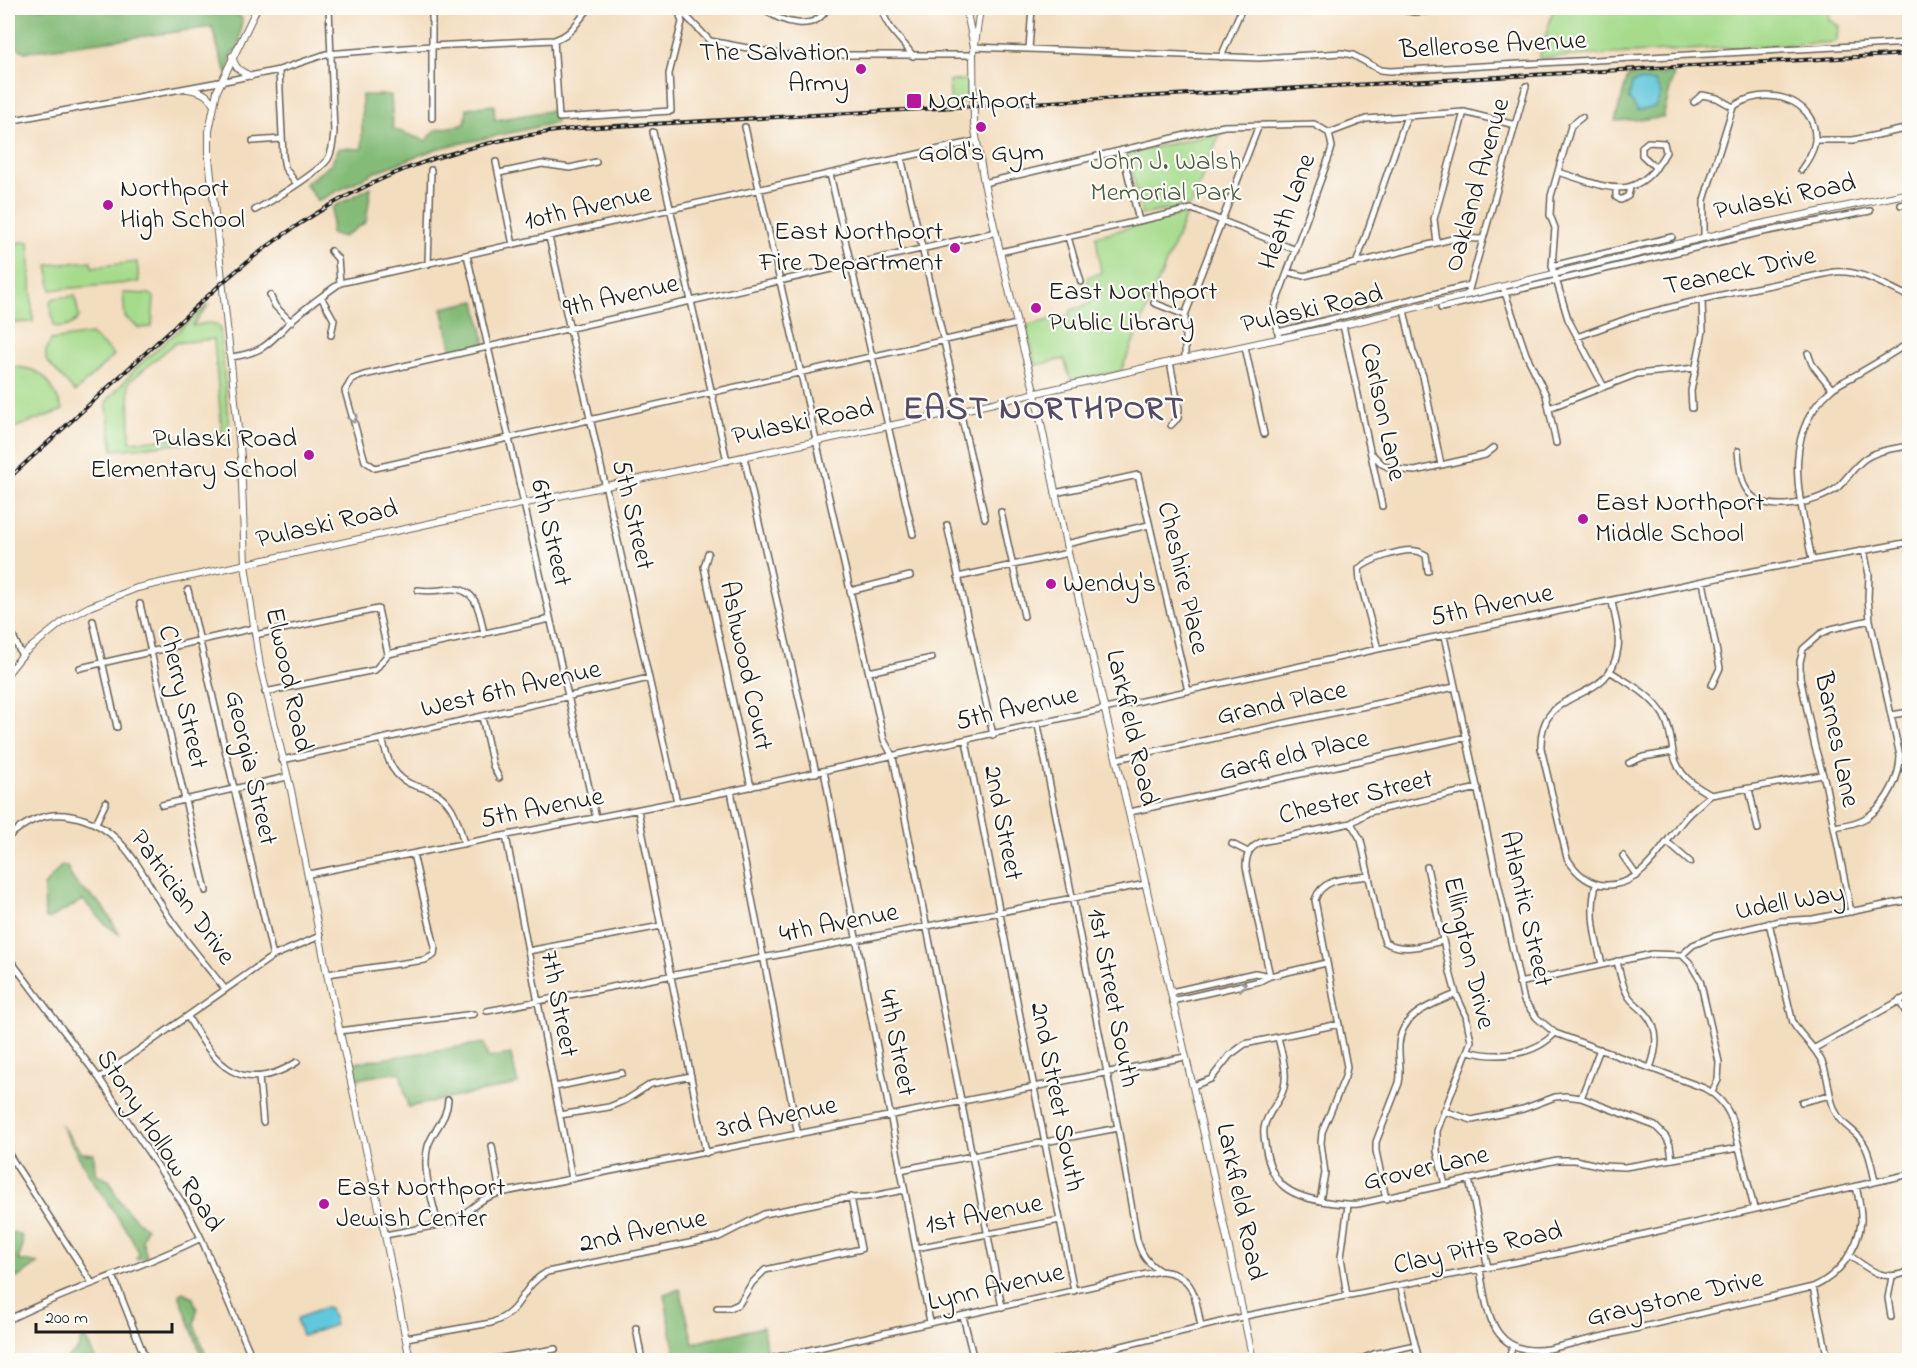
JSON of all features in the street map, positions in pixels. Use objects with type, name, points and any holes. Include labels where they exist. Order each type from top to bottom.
[{"type":"main road","name":"Elwood Road","points":[[257,8],[220,82],[210,131],[210,158],[241,457],[245,565],[266,692],[309,874],[327,974],[385,1235],[410,1360]]},
{"type":"main road","points":[[966,8],[974,47]]},
{"type":"main road","points":[[974,47],[980,8]]},
{"type":"main road","name":"Larkfield Road","points":[[974,55],[976,141],[984,183],[1035,394],[1068,553],[1130,812],[1253,1360]]},
{"type":"main road","points":[[232,56],[239,71],[251,76]]},
{"type":"main road","points":[[187,88],[203,92],[209,96],[214,105]]},
{"type":"main road","name":"Pulaski Road","points":[[8,673],[22,656],[65,620],[137,588],[959,411],[1245,347],[1278,336],[1343,325],[1756,225],[1910,193]]},
{"type":"street","points":[[255,210],[322,165],[332,151],[334,132],[329,8]]},
{"type":"street","points":[[432,8],[432,118]]},
{"type":"street","points":[[8,122],[251,76],[279,70],[313,57],[331,54],[554,40],[574,29],[590,8]]},
{"type":"street","points":[[554,40],[559,118],[671,111],[669,74],[682,22],[676,8]]},
{"type":"street","points":[[676,8],[710,41],[786,55],[974,55],[974,47]]},
{"type":"street","points":[[763,8],[774,16],[795,23],[813,21],[821,17],[827,8]]},
{"type":"street","points":[[882,8],[891,30],[913,56]]},
{"type":"street","points":[[1029,49],[1032,8]]},
{"type":"street","points":[[1221,57],[1242,8]]},
{"type":"street","points":[[1392,8],[1414,12],[1483,8]]},
{"type":"street","name":"Bellerose Avenue","points":[[974,47],[1259,58],[1342,52],[1380,70],[1390,71],[1910,43]]},
{"type":"street","points":[[279,70],[281,139],[285,168],[296,183]]},
{"type":"street","name":"Oakland Avenue","points":[[1468,293],[1526,86]]},
{"type":"street","points":[[1694,102],[1702,95],[1709,95],[1733,107]]},
{"type":"street","points":[[1704,237],[1704,200],[1733,107],[1741,101],[1775,96],[1786,98],[1806,113],[1812,125],[1815,140],[1800,170]]},
{"type":"street","points":[[984,183],[1224,126],[1314,124],[1329,133],[1366,119],[1464,112],[1515,124]]},
{"type":"street","points":[[1437,243],[1434,219],[1464,112]]},
{"type":"street","points":[[1356,264],[1407,116]]},
{"type":"street","points":[[1582,117],[1571,126],[1549,206],[1555,228],[1552,266],[1568,319],[1604,387]]},
{"type":"street","points":[[1185,359],[1185,315],[1260,125]]},
{"type":"street","points":[[745,127],[884,740],[893,757],[1002,1307]]},
{"type":"street","points":[[1815,140],[1853,140],[1910,128]]},
{"type":"street","points":[[653,132],[727,461]]},
{"type":"street","name":"Heath Lane","points":[[1278,336],[1275,306],[1329,157],[1332,147],[1329,133]]},
{"type":"street","points":[[253,141],[281,139]]},
{"type":"street","name":"10th Avenue","points":[[232,357],[248,355],[262,349],[278,337],[291,322],[340,283],[976,141]]},
{"type":"street","points":[[1558,172],[1616,189],[1630,188],[1656,168],[1666,152],[1664,143],[1648,142],[1642,147],[1642,156],[1656,168]]},
{"type":"street","points":[[1122,150],[1139,221]]},
{"type":"street","points":[[901,157],[985,518]]},
{"type":"street","points":[[496,162],[513,245]]},
{"type":"street","points":[[499,172],[542,164],[570,168],[596,162]]},
{"type":"street","points":[[428,264],[430,170]]},
{"type":"street","points":[[830,174],[913,534]]},
{"type":"street","points":[[1616,189],[1616,197],[1621,200],[1628,196],[1630,188]]},
{"type":"street","points":[[1901,205],[1910,203]]},
{"type":"street","points":[[1843,207],[1845,216]]},
{"type":"street","points":[[1000,252],[1192,209],[1296,250]]},
{"type":"street","points":[[1441,308],[1758,233],[1870,211]]},
{"type":"street","points":[[1756,225],[1758,233]]},
{"type":"street","name":"9th Avenue","points":[[509,439],[375,468],[365,461],[345,391],[352,379],[364,375],[996,232]]},
{"type":"street","name":"5th Street","points":[[549,237],[677,802]]},
{"type":"street","points":[[1068,237],[1081,282]]},
{"type":"street","points":[[1552,266],[1672,237]]},
{"type":"street","points":[[1288,272],[1304,276],[1456,238],[1482,239]]},
{"type":"street","points":[[331,250],[338,259],[340,283]]},
{"type":"street","name":"6th Street","points":[[468,255],[596,818]]},
{"type":"street","name":"Teaneck Drive","points":[[1577,337],[1632,317],[1702,299],[1845,270],[1856,272],[1910,297]]},
{"type":"street","points":[[1278,336],[1470,285]]},
{"type":"street","points":[[1502,286],[1526,354],[1542,384],[1556,443]]},
{"type":"street","points":[[270,295],[275,306],[291,322]]},
{"type":"street","points":[[321,297],[334,320],[331,335]]},
{"type":"street","points":[[1692,408],[1691,391],[1703,331],[1702,299]]},
{"type":"street","points":[[1154,303],[1185,315]]},
{"type":"street","points":[[1404,310],[1413,351],[1422,376],[1441,465]]},
{"type":"street","points":[[509,439],[1017,324]]},
{"type":"street","name":"Carlson Lane","points":[[1343,325],[1382,507]]},
{"type":"street","points":[[1812,560],[1798,473],[1800,440],[1810,414],[1832,389],[1910,342]]},
{"type":"street","points":[[1245,347],[1264,434]]},
{"type":"street","points":[[1808,353],[1812,364],[1832,389]]},
{"type":"street","points":[[1170,362],[1179,409],[1178,418],[1171,425]]},
{"type":"street","points":[[1549,408],[1638,374],[1696,368]]},
{"type":"street","points":[[1737,451],[1745,487],[1759,501],[1770,504],[1802,503],[1826,495],[1842,483],[1863,460],[1873,454],[1910,446]]},
{"type":"street","points":[[1371,453],[1382,464],[1401,471],[1414,471],[1485,455],[1494,448]]},
{"type":"street","points":[[744,457],[816,773]]},
{"type":"street","name":"Cheshire Place","points":[[1056,493],[1138,475],[1188,691]]},
{"type":"street","points":[[1001,513],[1024,616]]},
{"type":"street","points":[[947,525],[993,735]]},
{"type":"street","points":[[1066,544],[1149,525]]},
{"type":"street","name":"5th Avenue","points":[[309,874],[751,787],[1444,636],[1910,542]]},
{"type":"street","points":[[1378,650],[1356,569],[1373,560],[1416,550],[1426,555],[1428,571]]},
{"type":"street","points":[[1834,827],[1858,821],[1879,807],[1893,785],[1900,768],[1900,756],[1870,620],[1869,575],[1864,550]]},
{"type":"street","name":"Ashwood Court","points":[[708,553],[704,567],[751,787]]},
{"type":"street","points":[[958,577],[1068,553]]},
{"type":"street","points":[[850,591],[910,576]]},
{"type":"street","points":[[1703,582],[1720,668],[1712,685]]},
{"type":"street","points":[[418,590],[432,592],[458,589],[471,595],[476,601],[484,634]]},
{"type":"street","name":"Georgia Street","points":[[188,590],[273,956]]},
{"type":"street","points":[[1612,602],[1618,648],[1611,672],[1596,687],[1564,701],[1555,708],[1549,714],[1541,732],[1541,748],[1567,858],[1574,869],[1586,879],[1596,884],[1616,885],[1637,876],[1685,818],[1711,795],[1822,775]]},
{"type":"street","name":"Cherry Street","points":[[140,604],[206,891]]},
{"type":"street","points":[[80,668],[200,641],[378,609],[388,654]]},
{"type":"street","points":[[266,692],[375,670],[388,654],[550,619]]},
{"type":"street","name":"Barnes Lane","points":[[1851,912],[1825,782],[1800,677],[1803,649],[1810,641],[1826,632],[1870,620]]},
{"type":"street","points":[[93,621],[117,727]]},
{"type":"street","points":[[8,625],[22,656]]},
{"type":"street","name":"Atlantic Street","points":[[1444,636],[1524,1001],[1531,1011],[1556,1033],[1712,1092]]},
{"type":"street","points":[[869,672],[932,658]]},
{"type":"street","points":[[1611,672],[1639,690],[1660,709],[1669,728],[1676,763],[1686,780],[1711,795]]},
{"type":"street","name":"West 6th Avenue","points":[[282,760],[649,678]]},
{"type":"street","name":"Grand Place","points":[[1117,759],[1455,687]]},
{"type":"street","points":[[1891,715],[1910,711]]},
{"type":"street","points":[[482,717],[493,766],[500,778]]},
{"type":"street","name":"1st Street South","points":[[1038,725],[1140,1250],[1145,1259],[1160,1271]]},
{"type":"street","name":"Garfield Place","points":[[1130,812],[1467,737]]},
{"type":"street","points":[[382,739],[394,773],[407,783],[437,794],[449,805],[464,844]]},
{"type":"street","name":"2nd Street","points":[[966,741],[1000,912]]},
{"type":"street","points":[[1629,763],[1643,757],[1673,752]]},
{"type":"street","name":"4th Street","points":[[824,771],[930,1322]]},
{"type":"street","points":[[162,805],[287,777]]},
{"type":"street","name":"Chester Street","points":[[1270,976],[1246,867],[1248,852],[1254,846],[1261,842],[1351,823],[1369,812],[1478,789]]},
{"type":"street","points":[[1749,789],[1758,829]]},
{"type":"street","points":[[731,791],[798,1135]]},
{"type":"street","points":[[96,823],[106,802]]},
{"type":"street","points":[[638,810],[706,1153]]},
{"type":"street","name":"Patrician Drive","points":[[8,837],[41,817],[65,814],[96,823],[119,841],[143,874],[171,920],[225,989]]},
{"type":"street","points":[[1351,823],[1361,840],[1382,936],[1386,942],[1399,948],[1407,948],[1443,941]]},
{"type":"street","name":"7th Street","points":[[506,836],[572,1179]]},
{"type":"street","points":[[1667,842],[1690,862]]},
{"type":"street","name":"Chester Street","points":[[1232,844],[1248,852]]},
{"type":"street","points":[[327,974],[425,960],[434,955],[435,947],[413,854]]},
{"type":"street","points":[[1623,855],[1637,876]]},
{"type":"street","name":"Ellington Drive","points":[[1427,867],[1456,994],[1468,1024],[1471,1041],[1437,1131],[1436,1141],[1445,1185]]},
{"type":"street","points":[[1320,1201],[1325,1173],[1321,1143],[1322,1132],[1345,1077],[1347,1066],[1316,908],[1318,893],[1324,885],[1331,882],[1369,876]]},
{"type":"street","name":"4th Avenue","points":[[487,1011],[1146,884]]},
{"type":"street","points":[[1596,884],[1592,916],[1602,964]]},
{"type":"street","name":"Udell Way","points":[[1682,955],[1702,940],[1769,923],[1813,919],[1910,900]]},
{"type":"street","name":"2nd Street South","points":[[1000,912],[1074,1291]]},
{"type":"street","points":[[1769,923],[1793,1023],[1798,1032],[1815,1048],[1824,1067],[1830,1095],[1839,1118],[1862,1141],[1868,1151],[1875,1181]]},
{"type":"street","points":[[528,951],[661,926]]},
{"type":"street","points":[[99,1078],[273,956],[320,936]]},
{"type":"street","points":[[1519,983],[1659,953],[1682,955],[1690,963],[1700,980],[1719,1062],[1718,1080],[1712,1092],[1730,1113],[1754,1208]]},
{"type":"street","name":"Stony Hollow Road","points":[[8,957],[99,1078],[182,1202],[201,1238],[253,1360]]},
{"type":"street","points":[[1617,961],[1628,995],[1648,1017],[1656,1032],[1657,1042],[1650,1068]]},
{"type":"street","points":[[1172,1001],[1326,963]]},
{"type":"street","points":[[1170,992],[1255,974],[1270,976]]},
{"type":"street","points":[[1204,984],[1206,993]]},
{"type":"street","points":[[1386,1198],[1376,1142],[1399,1083],[1401,1034],[1407,1022],[1415,1014],[1456,994]]},
{"type":"street","points":[[1815,1048],[1910,995]]},
{"type":"street","points":[[1899,1000],[1910,1020]]},
{"type":"street","points":[[339,1031],[474,1014]]},
{"type":"street","points":[[188,1017],[217,1060],[235,1073],[259,1077],[285,1069],[297,1062]]},
{"type":"street","points":[[1192,1086],[1211,1079],[1236,1049],[1245,1044],[1339,1024]]},
{"type":"street","points":[[1468,1051],[1489,1056],[1508,1054],[1541,1045],[1556,1033]]},
{"type":"street","name":"Grover Lane","points":[[1278,1037],[1285,1086],[1270,1111],[1264,1130],[1268,1161],[1277,1180],[1285,1188],[1294,1194],[1320,1201],[1348,1205],[1557,1160],[1575,1160],[1602,1166],[1625,1167],[1739,1148]]},
{"type":"street","points":[[1581,1098],[1600,1049]]},
{"type":"street","name":"3rd Avenue","points":[[385,1235],[459,1219],[482,1198],[500,1193],[1185,1057]]},
{"type":"street","points":[[555,1087],[622,1073]]},
{"type":"street","points":[[560,1115],[609,1107],[651,1084],[691,1076]]},
{"type":"street","points":[[259,1077],[263,1122]]},
{"type":"street","points":[[1802,1102],[1830,1095]]},
{"type":"street","points":[[1444,1111],[1472,1120],[1523,1109],[1555,1097],[1581,1098],[1655,1126],[1666,1137],[1672,1159]]},
{"type":"street","points":[[438,1225],[426,1155],[429,1143],[448,1111],[448,1100]]},
{"type":"street","points":[[900,1170],[1118,1128]]},
{"type":"street","points":[[492,1146],[500,1193]]},
{"type":"street","points":[[8,1153],[92,1283]]},
{"type":"street","name":"Clay Pitts Road","points":[[1054,1360],[1243,1317],[1488,1268],[1910,1174]]},
{"type":"street","points":[[1469,1179],[1488,1268]]},
{"type":"street","name":"Graystone Drive","points":[[1513,1346],[1531,1351],[1549,1349],[1813,1287],[1824,1282],[1834,1274],[1857,1242],[1861,1221],[1856,1185]]},
{"type":"street","name":"2nd Avenue","points":[[406,1338],[491,1323],[504,1318],[515,1309],[528,1286],[547,1272],[719,1237],[731,1233],[764,1214],[851,1197],[868,1197],[904,1190]]},
{"type":"street","points":[[717,1308],[729,1308],[739,1304],[758,1275],[765,1270],[861,1249],[851,1197]]},
{"type":"street","points":[[1347,1296],[1341,1257],[1348,1205]]},
{"type":"street","name":"1st Avenue","points":[[916,1248],[1060,1220]]},
{"type":"street","points":[[8,1320],[57,1296],[154,1260],[201,1238]]},
{"type":"street","points":[[1849,1255],[1870,1270],[1892,1277],[1910,1271]]},
{"type":"street","points":[[1480,1269],[1486,1307],[1493,1326],[1513,1346],[1508,1360]]},
{"type":"street","points":[[1160,1271],[1179,1275],[1191,1286],[1201,1326]]},
{"type":"street","name":"Lynn Avenue","points":[[765,1360],[1160,1271]]},
{"type":"street","points":[[113,1276],[146,1360]]},
{"type":"street","points":[[1891,1317],[1888,1298],[1892,1277]]},
{"type":"street","points":[[1400,1285],[1419,1360]]},
{"type":"street","points":[[1813,1287],[1828,1360]]},
{"type":"street","points":[[963,1316],[974,1360]]},
{"type":"street","points":[[636,1328],[642,1360]]},
{"type":"street","points":[[1359,1360],[1374,1354],[1415,1345]]},
{"type":"street","points":[[488,1360],[555,1349]]},
{"type":"street","points":[[1097,1352],[1099,1360]]},
{"type":"green space","points":[[8,8],[225,8],[242,18],[239,49],[232,53],[228,75],[212,27],[25,52],[8,42]]},
{"type":"green space","points":[[1554,8],[1831,8],[1828,19],[1839,26],[1836,42],[1539,58]]},
{"type":"green space","points":[[1674,73],[1663,118],[1615,121],[1628,76]]},
{"type":"green space","points":[[968,80],[968,102],[951,103],[949,81]]},
{"type":"green space","points":[[362,95],[391,95],[393,129],[426,141],[435,130],[465,124],[467,108],[494,105],[495,120],[554,110],[556,123],[439,148],[375,172],[318,201],[305,184],[331,164],[339,148],[362,149]]},
{"type":"green space","name":"John J. Walsh Memorial Park","points":[[1220,133],[1191,205],[1142,215],[1128,153]]},
{"type":"green space","points":[[371,187],[366,222],[343,237],[331,234],[333,207]]},
{"type":"green space","name":"John J. Walsh Memorial Park","points":[[1187,213],[1121,371],[1071,381],[1064,359],[1036,365],[1025,326],[1070,315],[1071,310],[1090,304],[1087,277],[1101,273],[1096,236]]},
{"type":"green space","points":[[29,242],[33,322],[8,323],[8,243]]},
{"type":"green space","points":[[91,261],[92,267],[137,262],[139,282],[51,290],[48,265]]},
{"type":"green space","points":[[123,293],[150,294],[154,297],[152,327],[139,328],[125,317]]},
{"type":"green space","points":[[75,296],[79,317],[68,326],[54,326],[50,302],[54,298]]},
{"type":"green space","points":[[476,301],[485,343],[452,352],[442,308]]},
{"type":"green space","points":[[210,303],[192,326],[210,323],[220,328],[230,439],[113,450],[106,402],[139,365]],"holes":[[[214,339],[222,434],[130,442],[129,382],[175,343]]]},
{"type":"green space","points":[[91,334],[114,355],[75,392],[46,360],[46,351],[51,340]]},
{"type":"green space","points":[[8,367],[20,367],[38,372],[54,390],[63,410],[8,430]]},
{"type":"green space","points":[[62,865],[68,868],[79,886],[98,901],[120,935],[105,924],[83,900],[49,919],[45,918],[44,886]]},
{"type":"green space","points":[[484,1043],[488,1058],[511,1054],[518,1084],[408,1107],[400,1072],[357,1079],[353,1063]]},
{"type":"green space","points":[[60,1124],[82,1153],[94,1154],[95,1173],[110,1181],[124,1207],[146,1228],[142,1239],[147,1257],[136,1259],[139,1253],[131,1237],[91,1178]]},
{"type":"green space","points":[[13,1232],[21,1235],[23,1246],[18,1260],[38,1264],[17,1278],[8,1266],[8,1243]]},
{"type":"green space","points":[[680,1289],[693,1343],[763,1327],[766,1349],[747,1360],[676,1360],[664,1294]]},
{"type":"green space","points":[[183,1292],[193,1298],[197,1310],[194,1324],[208,1360],[203,1360],[179,1294]]},
{"type":"green space","points":[[85,1337],[96,1360],[64,1360],[77,1351]]},
{"type":"water","points":[[1655,82],[1661,94],[1655,107],[1638,111],[1629,99],[1632,83]]},
{"type":"water","points":[[326,1307],[330,1308],[335,1325],[302,1336],[298,1318]]},
{"type":"railway","points":[[8,479],[223,282],[263,249],[346,196],[389,176],[480,145],[580,128],[1910,54]]},
{"type":"place","name":"The Salvation Army","points":[[861,69]]},
{"type":"place","name":"Northport","points":[[914,101]]},
{"type":"place","name":"Gold's Gym","points":[[981,127]]},
{"type":"place","name":"Northport High School","points":[[108,205]]},
{"type":"place","name":"East Northport Fire Department","points":[[955,248]]},
{"type":"place","name":"East Northport Public Library","points":[[1036,308]]},
{"type":"place","name":"Pulaski Road Elementary School","points":[[309,455]]},
{"type":"place","name":"East Northport Middle School","points":[[1583,519]]},
{"type":"place","name":"Wendy's","points":[[1051,584]]},
{"type":"place","name":"East Northport Jewish Center","points":[[324,1204]]},
{"type":"district","name":"EAST NORTHPORT","points":[[1044,410]]}]
